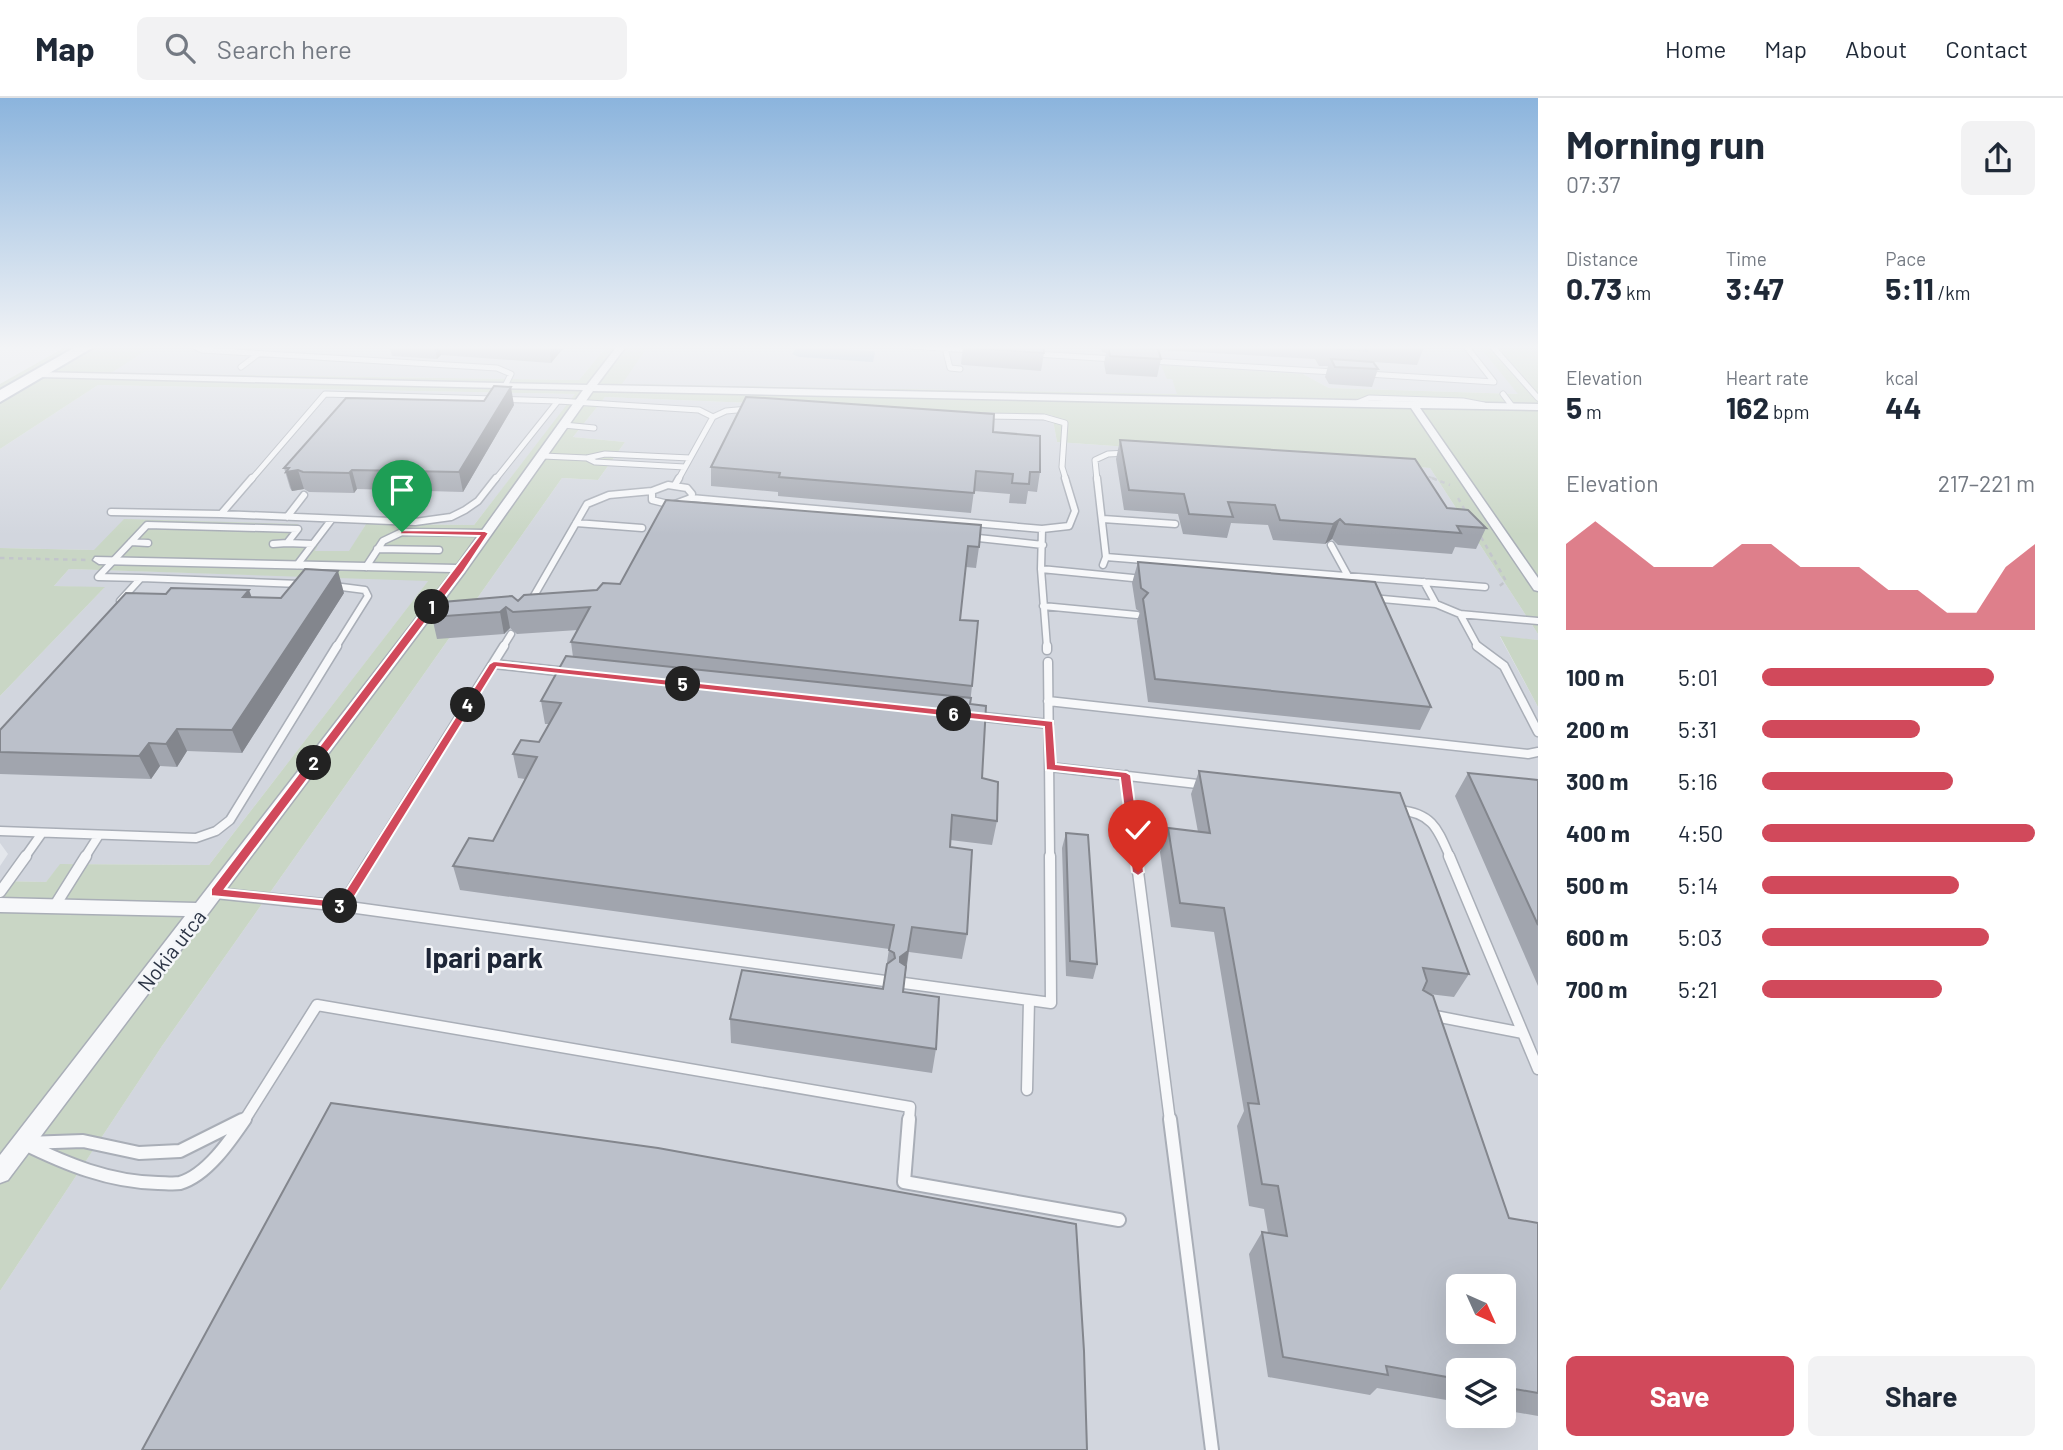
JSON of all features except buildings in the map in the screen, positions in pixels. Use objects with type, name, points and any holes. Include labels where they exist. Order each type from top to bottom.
[{"type":"street","name":"Nokia utca","points":[[0,1173],[461,569],[575,408]]},
{"type":"street","points":[[1416,408],[1538,587]]},
{"type":"street","points":[[99,560],[461,569]]},
{"type":"street","points":[[0,905],[201,910]]},
{"type":"lane","points":[[221,514],[313,408]]},
{"type":"lane","points":[[111,512],[433,521],[466,510],[478,501],[552,408]]},
{"type":"lane","points":[[670,408],[699,410],[713,417]]},
{"type":"lane","points":[[675,485],[713,417],[726,411],[752,409]]},
{"type":"lane","points":[[681,503],[691,498],[1042,528],[1069,526],[1075,511],[1062,467],[1065,423],[1044,417],[980,416]]},
{"type":"lane","points":[[564,425],[594,428]]},
{"type":"lane","points":[[543,456],[587,458],[605,454],[690,458]]},
{"type":"lane","points":[[1103,565],[1107,558],[1095,460],[1108,454],[1133,454]]},
{"type":"lane","points":[[587,458],[595,462],[685,467]]},
{"type":"lane","points":[[528,606],[587,504],[593,500],[608,495],[652,491],[675,485],[687,488],[692,494],[691,498]]},
{"type":"lane","points":[[652,491],[650,498],[656,503],[681,503],[694,508]]},
{"type":"lane","points":[[287,517],[304,495]]},
{"type":"lane","points":[[812,522],[816,509]]},
{"type":"lane","points":[[298,565],[332,519]]},
{"type":"lane","points":[[1103,519],[1175,524]]},
{"type":"lane","points":[[576,523],[642,528]]},
{"type":"lane","points":[[287,543],[299,528],[147,524],[98,577],[315,585]]},
{"type":"lane","points":[[1042,528],[1041,569],[1047,650]]},
{"type":"lane","points":[[366,567],[383,538],[402,532],[485,533]]},
{"type":"lane","points":[[961,537],[1043,545]]},
{"type":"lane","points":[[131,542],[148,543]]},
{"type":"lane","points":[[273,544],[313,544]]},
{"type":"lane","points":[[1331,545],[1348,576]]},
{"type":"lane","points":[[377,549],[439,550]]},
{"type":"lane","points":[[1107,558],[1485,587]]},
{"type":"lane","points":[[1041,569],[1151,579]]},
{"type":"lane","points":[[113,609],[141,578]]},
{"type":"lane","points":[[1424,582],[1436,604]]},
{"type":"lane","points":[[0,831],[196,838],[216,831],[230,820],[368,596],[365,590],[355,586],[328,585]]},
{"type":"lane","points":[[1368,598],[1436,604],[1460,614],[1538,621]]},
{"type":"lane","points":[[1043,606],[1137,615]]},
{"type":"lane","points":[[1460,614],[1479,649],[1504,666],[1538,732]]},
{"type":"lane","points":[[342,906],[511,634]]},
{"type":"lane","points":[[904,984],[1051,1003],[1048,662]]},
{"type":"lane","points":[[494,664],[577,673]]},
{"type":"lane","points":[[1048,701],[1528,754],[1538,752]]},
{"type":"lane","points":[[966,715],[1049,724]]},
{"type":"lane","points":[[1050,767],[1220,787]]},
{"type":"lane","points":[[1126,775],[1212,1450]]},
{"type":"lane","points":[[1382,808],[1410,811],[1436,825],[1538,1069]]},
{"type":"lane","points":[[0,892],[42,833]]},
{"type":"lane","points":[[54,906],[99,835]]},
{"type":"lane","points":[[215,893],[342,906],[885,981]]},
{"type":"lane","points":[[1027,1090],[1029,1000]]},
{"type":"lane","points":[[23,1143],[69,1165],[136,1184],[181,1183],[214,1161],[317,1004],[910,1107],[904,1182],[1119,1220]]},
{"type":"lane","points":[[1415,1012],[1523,1033]]},
{"type":"lane","points":[[23,1143],[83,1140],[139,1153],[180,1151],[243,1120]]},
{"type":"path","points":[[1411,473],[1439,479],[1451,486]]},
{"type":"path","points":[[1458,498],[1472,522]]},
{"type":"path","points":[[1478,533],[1506,581],[1499,588],[1485,587]]},
{"type":"path","points":[[0,558],[99,560]]},
{"type":"shaded area","points":[[63,408],[565,408],[474,525],[366,524],[350,551],[314,551],[320,542],[94,550],[0,548],[0,449]]},
{"type":"shaded area","points":[[596,408],[880,408],[1052,415],[1057,442],[1430,468],[1538,634],[1538,640],[1500,637],[1538,707],[1538,1450],[0,1450],[0,1291],[162,1046],[562,478],[598,480],[625,442],[573,437]]},
{"type":"shaded area","points":[[69,569],[429,580],[209,865],[61,864],[46,882],[0,881],[0,866],[8,854],[0,843],[0,696],[104,588],[54,586]]},
{"type":"green space","points":[[0,408],[63,408],[0,449]]},
{"type":"green space","points":[[564,408],[596,408],[573,437],[625,442],[598,480],[562,478],[162,1046],[0,1291],[0,881],[46,882],[60,864],[209,865],[428,581],[69,569],[54,586],[105,587],[0,696],[0,548],[94,550],[124,519],[297,524],[303,529],[293,541],[320,541],[315,551],[349,551],[366,524],[474,525]]},
{"type":"green space","points":[[880,408],[1538,408],[1538,634],[1430,468],[1057,442],[1052,415]]},
{"type":"green space","points":[[1500,636],[1538,640],[1538,707]]},
{"type":"district","name":"Ipari park","points":[[484,957]]},
{"type":"route","points":[[402,532],[485,533],[461,569],[215,893],[342,906],[494,664],[1049,724],[1050,767],[1126,775],[1138,872]]}]
